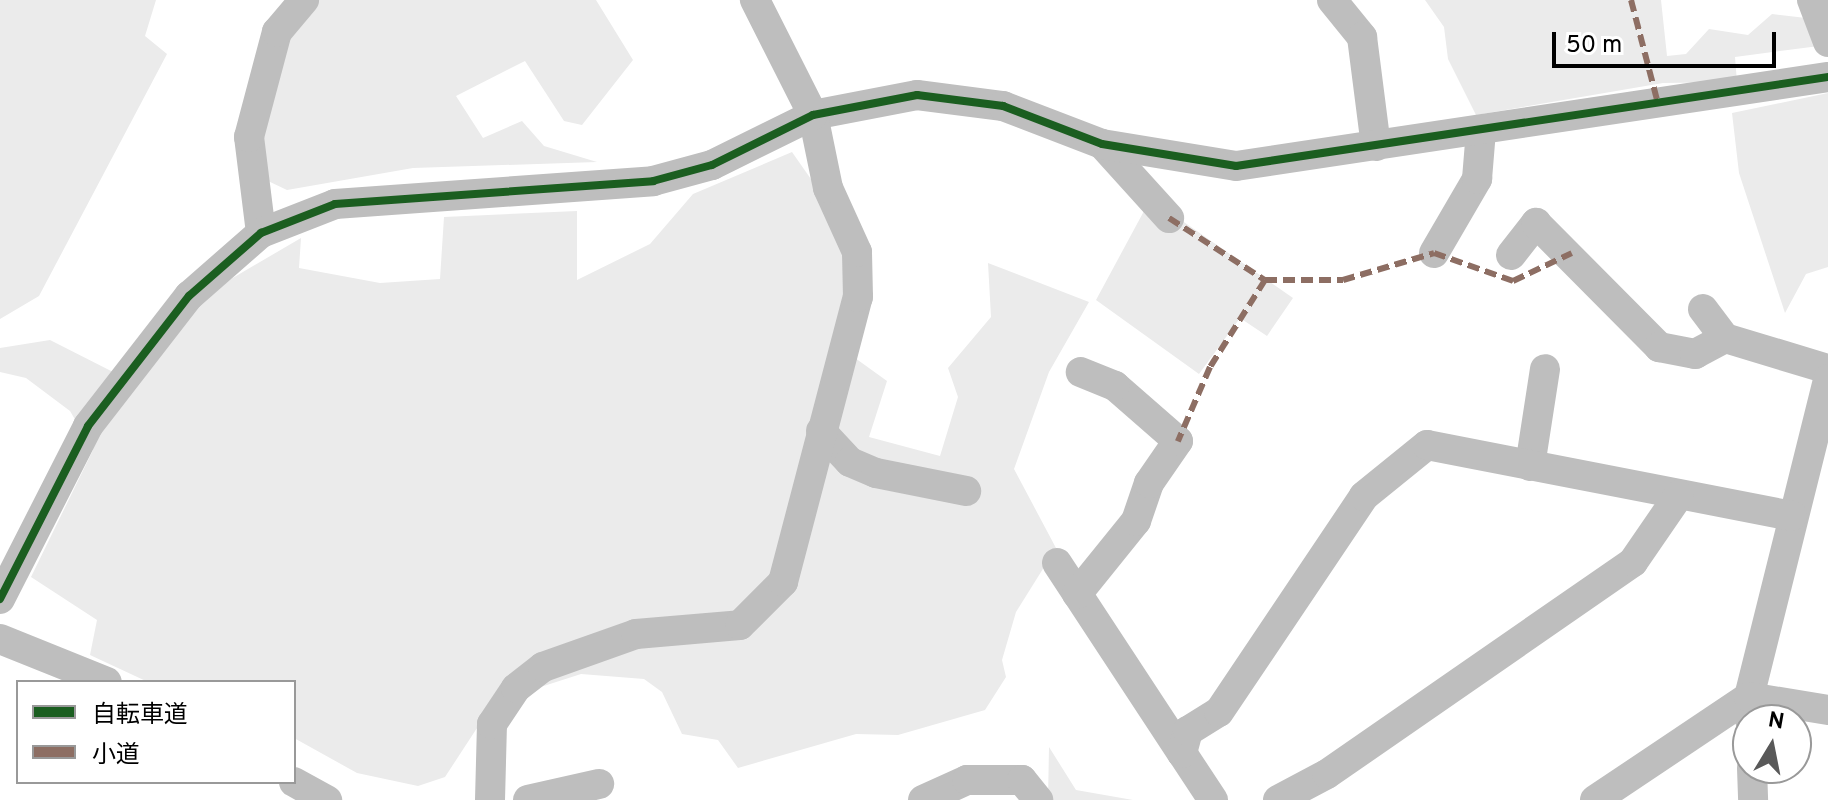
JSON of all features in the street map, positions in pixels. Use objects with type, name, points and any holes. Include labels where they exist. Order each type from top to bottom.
[{"type":"street","points":[[261,233],[249,137],[277,32],[304,0]]},
{"type":"street","points":[[1332,0],[1362,37],[1376,146]]},
{"type":"street","points":[[1812,0],[1828,42]]},
{"type":"street","points":[[490,800],[492,724],[516,688],[543,667],[636,634],[740,625],[763,609],[783,582],[858,297],[857,252],[828,188],[813,115],[769,5]]},
{"type":"street","points":[[0,599],[88,426],[189,296],[261,233],[335,204],[653,181],[712,165],[813,115],[871,99],[964,98],[1102,144],[1236,166],[1828,77]]},
{"type":"street","points":[[1434,253],[1477,179],[1481,130]]},
{"type":"street","points":[[1102,144],[1169,218]]},
{"type":"street","points":[[1511,255],[1536,223],[1572,253],[1643,338],[1695,354],[1725,338]]},
{"type":"street","points":[[1703,309],[1725,338],[1828,369]]},
{"type":"street","points":[[1530,466],[1545,369]]},
{"type":"street","points":[[1077,594],[1136,521],[1149,483],[1178,441],[1115,386],[1081,372]]},
{"type":"street","points":[[1751,704],[1792,516],[1828,379]]},
{"type":"street","points":[[821,431],[850,462],[876,473],[966,491]]},
{"type":"street","points":[[1182,753],[1188,731],[1219,712],[1364,496],[1427,445],[1792,516]]},
{"type":"street","points":[[1278,800],[1327,774],[1633,562],[1679,495]]},
{"type":"street","points":[[1057,563],[1213,800]]},
{"type":"street","points":[[0,639],[102,680]]},
{"type":"street","points":[[1595,800],[1732,720]]},
{"type":"street","points":[[923,800],[967,780],[1009,780],[1032,785],[1038,800]]},
{"type":"street","points":[[296,783],[327,800]]},
{"type":"street","points":[[528,800],[599,784]]},
{"type":"shaded area","points":[[0,0],[156,0],[145,36],[167,54],[39,296],[0,319]]},
{"type":"shaded area","points":[[316,0],[596,0],[633,60],[582,125],[564,121],[525,61],[456,96],[483,138],[522,121],[544,146],[597,162],[413,168],[287,190],[268,181],[257,157],[289,34]]},
{"type":"shaded area","points":[[1425,0],[1661,0],[1667,56],[1686,54],[1709,29],[1748,35],[1772,14],[1806,18],[1819,46],[1735,57],[1737,82],[1663,83],[1476,115],[1448,59],[1444,27]]},
{"type":"shaded area","points":[[1828,93],[1828,267],[1806,274],[1785,313],[1739,173],[1732,113]]},
{"type":"shaded area","points":[[792,152],[827,202],[848,254],[849,295],[837,345],[887,381],[869,437],[940,456],[958,397],[948,368],[991,317],[988,263],[1089,302],[1049,372],[1014,469],[1056,548],[1016,612],[1002,660],[1006,677],[985,710],[898,735],[856,734],[738,768],[718,740],[682,734],[662,692],[644,679],[581,674],[494,702],[445,777],[418,786],[357,773],[296,739],[296,680],[144,680],[90,655],[97,620],[31,577],[93,450],[70,411],[26,378],[0,372],[0,348],[50,340],[117,374],[231,279],[301,238],[299,268],[380,283],[440,279],[444,217],[577,211],[577,280],[650,244],[693,194]]},
{"type":"shaded area","points":[[1144,211],[1181,220],[1293,298],[1267,336],[1240,318],[1199,374],[1096,300]]},
{"type":"shaded area","points":[[1049,747],[1076,790],[1133,800],[1048,800]]},
{"type":"marked path","points":[[1631,0],[1658,104]]},
{"type":"marked path","points":[[1169,218],[1265,280],[1210,367],[1178,441]]},
{"type":"marked path","points":[[1265,280],[1343,280],[1434,253],[1513,281],[1572,253]]},
{"type":"cycle path","points":[[0,599],[88,426],[189,296],[261,233],[335,204],[653,181],[712,165],[813,115],[917,95],[1003,106],[1102,144],[1236,166],[1828,77]]}]
